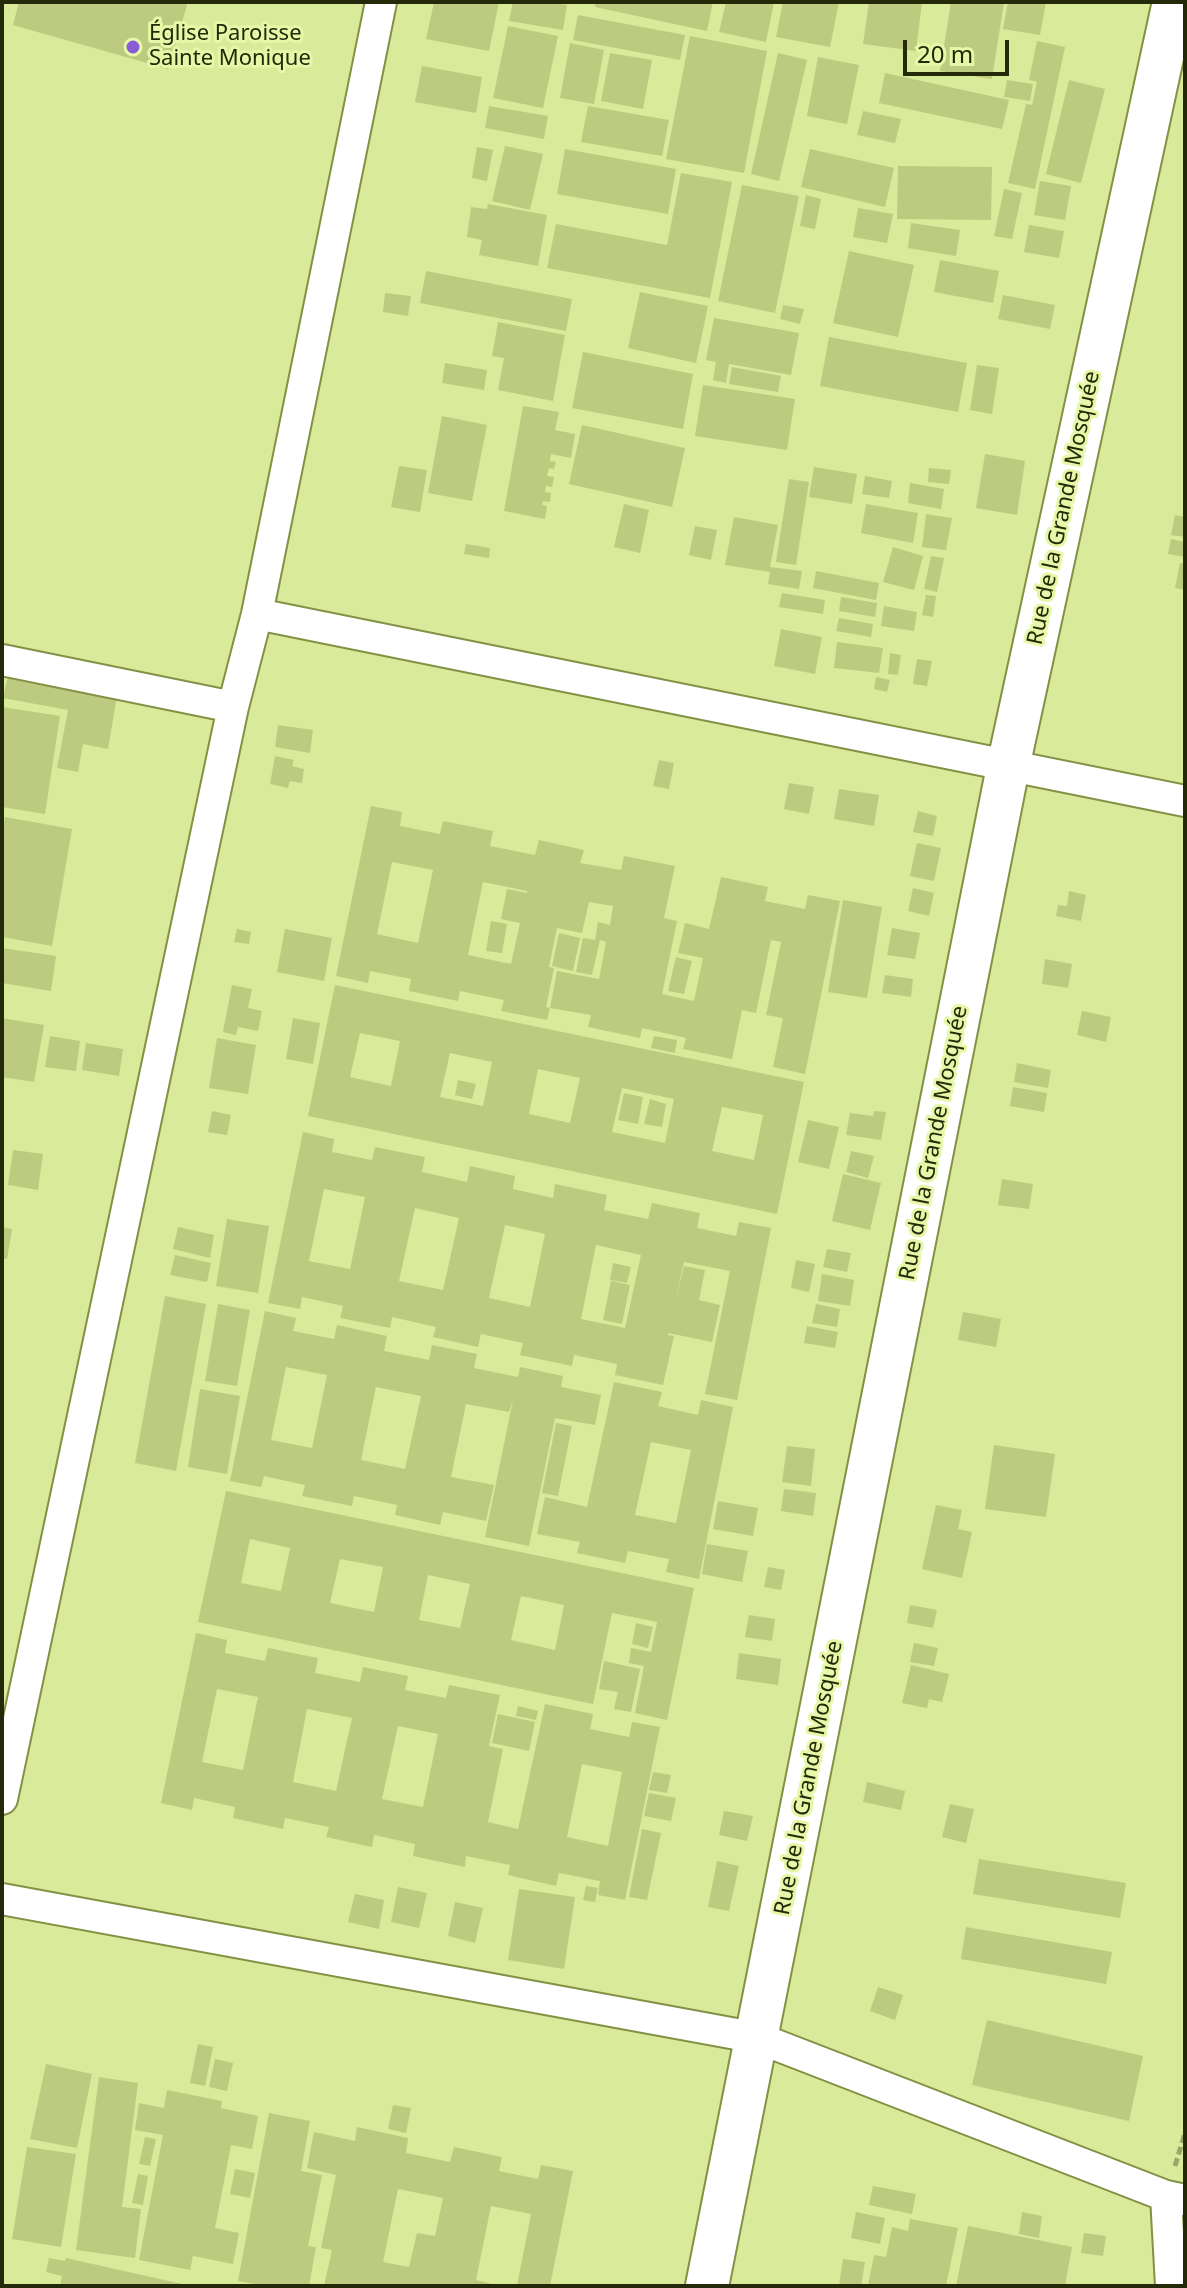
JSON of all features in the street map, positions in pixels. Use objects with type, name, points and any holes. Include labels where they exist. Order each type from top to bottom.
[{"type":"street","points":[[2,1799],[233,707],[257,614],[381,2]]},
{"type":"street","name":"Rue de la Grande Mosquée","points":[[707,2286],[1008,767],[1174,2]]},
{"type":"street","points":[[257,614],[1185,801]]},
{"type":"street","points":[[2,660],[233,707]]},
{"type":"street","points":[[2,1899],[758,2038],[1175,2198],[1171,2286]]},
{"type":"building","name":"Église Paroisse Sainte Monique","points":[[19,2],[188,2],[168,69],[13,25]]},
{"type":"building","points":[[434,2],[499,2],[489,51],[426,39]]},
{"type":"building","points":[[513,2],[567,5],[563,30],[509,21]]},
{"type":"building","points":[[596,2],[713,2],[707,31],[595,7]]},
{"type":"building","points":[[726,2],[774,2],[766,42],[719,32]]},
{"type":"building","points":[[783,2],[839,2],[830,47],[776,37]]},
{"type":"building","points":[[869,2],[922,2],[916,51],[863,44]]},
{"type":"building","points":[[951,2],[1004,2],[992,79],[940,71]]},
{"type":"building","points":[[1008,2],[1046,2],[1040,35],[1003,29]]},
{"type":"building","points":[[578,15],[685,35],[680,60],[573,40]]},
{"type":"building","points":[[508,26],[558,36],[543,108],[493,98]]},
{"type":"building","points":[[690,36],[767,51],[744,173],[666,159]]},
{"type":"building","points":[[1037,41],[1065,47],[1035,189],[1008,183],[1026,104],[1032,105],[1037,82],[1029,80]]},
{"type":"building","points":[[570,43],[604,50],[594,104],[560,98]]},
{"type":"building","points":[[610,53],[652,60],[643,109],[601,101]]},
{"type":"building","points":[[778,53],[807,60],[779,181],[751,174]]},
{"type":"building","points":[[818,57],[859,65],[847,124],[807,116]]},
{"type":"building","points":[[422,66],[482,77],[476,113],[415,102]]},
{"type":"building","points":[[885,73],[1009,100],[1002,129],[879,103]]},
{"type":"building","points":[[1007,80],[1033,84],[1030,101],[1004,97]]},
{"type":"building","points":[[1069,80],[1105,89],[1081,183],[1046,174]]},
{"type":"building","points":[[489,106],[548,116],[544,139],[485,128]]},
{"type":"building","points":[[588,106],[669,120],[662,156],[581,142]]},
{"type":"building","points":[[863,111],[901,119],[895,143],[857,135]]},
{"type":"building","points":[[505,146],[543,154],[530,210],[492,201]]},
{"type":"building","points":[[477,147],[493,150],[487,181],[472,178]]},
{"type":"building","points":[[565,149],[676,169],[668,214],[557,194]]},
{"type":"building","points":[[810,149],[894,168],[885,207],[801,187]]},
{"type":"building","points":[[898,166],[992,167],[991,220],[897,219]]},
{"type":"building","points":[[681,173],[732,182],[710,298],[547,268],[556,224],[667,245]]},
{"type":"building","points":[[1040,181],[1071,186],[1065,220],[1034,215]]},
{"type":"building","points":[[742,185],[799,196],[775,313],[718,301]]},
{"type":"building","points":[[1004,189],[1022,193],[1012,239],[994,236]]},
{"type":"building","points":[[806,195],[821,199],[815,229],[800,226]]},
{"type":"building","points":[[488,204],[547,215],[538,266],[479,255],[482,240],[467,237],[471,207],[487,209]]},
{"type":"building","points":[[858,208],[893,214],[887,243],[853,237]]},
{"type":"building","points":[[911,223],[960,230],[956,256],[908,248]]},
{"type":"building","points":[[1029,225],[1064,231],[1059,258],[1024,252]]},
{"type":"building","points":[[849,251],[914,265],[898,337],[833,323]]},
{"type":"building","points":[[940,260],[999,271],[993,303],[934,292]]},
{"type":"building","points":[[426,271],[572,299],[566,331],[420,303]]},
{"type":"building","points":[[640,292],[708,306],[696,363],[628,348]]},
{"type":"building","points":[[385,293],[411,296],[408,316],[383,312]]},
{"type":"building","points":[[1003,295],[1055,305],[1050,329],[998,319]]},
{"type":"building","points":[[783,305],[804,309],[800,324],[780,319]]},
{"type":"building","points":[[714,318],[799,333],[791,375],[729,364],[726,383],[713,380],[716,362],[706,360]]},
{"type":"building","points":[[498,322],[565,335],[553,401],[498,390],[504,358],[492,356]]},
{"type":"building","points":[[829,337],[967,363],[958,412],[820,386]]},
{"type":"building","points":[[583,352],[693,374],[683,429],[572,408]]},
{"type":"building","points":[[445,363],[487,370],[484,390],[442,383]]},
{"type":"building","points":[[977,365],[999,368],[992,414],[970,410]]},
{"type":"building","points":[[732,367],[781,376],[778,392],[729,384]]},
{"type":"building","points":[[703,385],[795,399],[787,450],[695,436]]},
{"type":"building","points":[[523,406],[559,412],[555,430],[575,434],[571,458],[551,454],[550,461],[556,462],[554,469],[549,468],[547,476],[554,477],[552,487],[546,486],[545,492],[551,493],[550,502],[543,501],[542,505],[547,506],[545,519],[504,511]]},
{"type":"building","points":[[442,416],[487,425],[472,501],[428,493]]},
{"type":"building","points":[[582,425],[685,448],[672,507],[569,484]]},
{"type":"building","points":[[985,454],[1025,461],[1017,515],[976,508]]},
{"type":"building","points":[[399,466],[427,470],[420,512],[391,507]]},
{"type":"building","points":[[814,467],[857,474],[852,504],[809,497]]},
{"type":"building","points":[[929,468],[951,470],[949,484],[928,482]]},
{"type":"building","points":[[865,476],[892,481],[889,498],[862,494]]},
{"type":"building","points":[[789,479],[809,482],[796,565],[776,562]]},
{"type":"building","points":[[910,483],[944,489],[941,509],[908,503]]},
{"type":"building","points":[[624,504],[649,510],[640,553],[614,547]]},
{"type":"building","points":[[866,504],[918,513],[913,543],[861,533]]},
{"type":"building","points":[[926,514],[952,518],[946,550],[922,547]]},
{"type":"building","points":[[1175,515],[1185,517],[1185,537],[1171,535]]},
{"type":"building","points":[[734,517],[778,525],[770,567],[802,571],[799,589],[768,584],[770,572],[725,565]]},
{"type":"building","points":[[695,526],[717,530],[711,560],[689,555]]},
{"type":"building","points":[[1171,539],[1185,542],[1185,557],[1168,554]]},
{"type":"building","points":[[466,544],[490,548],[489,558],[464,554]]},
{"type":"building","points":[[893,547],[923,556],[914,590],[883,582]]},
{"type":"building","points":[[931,556],[944,558],[937,592],[924,589]]},
{"type":"building","points":[[1180,563],[1185,564],[1185,590],[1175,588]]},
{"type":"building","points":[[816,571],[879,583],[876,600],[813,588]]},
{"type":"building","points":[[782,593],[825,600],[823,614],[779,607]]},
{"type":"building","points":[[926,595],[936,596],[933,617],[922,615]]},
{"type":"building","points":[[841,597],[877,603],[875,617],[839,611]]},
{"type":"building","points":[[884,606],[917,612],[914,631],[881,626]]},
{"type":"building","points":[[839,618],[873,624],[871,637],[836,631]]},
{"type":"building","points":[[781,629],[822,637],[815,674],[774,666]]},
{"type":"building","points":[[837,642],[883,648],[879,673],[834,668]]},
{"type":"building","points":[[890,653],[901,655],[898,675],[888,674]]},
{"type":"building","points":[[917,659],[932,661],[927,686],[913,684]]},
{"type":"building","points":[[8,676],[117,696],[108,749],[83,744],[78,772],[57,768],[68,710],[3,698]]},
{"type":"building","points":[[876,677],[890,680],[887,692],[874,689]]},
{"type":"building","points":[[2,707],[60,716],[45,814],[2,807]]},
{"type":"building","points":[[278,725],[313,730],[310,753],[275,747]]},
{"type":"building","points":[[275,756],[294,760],[292,766],[304,769],[302,783],[290,781],[288,788],[270,784]]},
{"type":"building","points":[[659,760],[674,763],[669,789],[653,786]]},
{"type":"building","points":[[789,783],[814,787],[809,814],[784,809]]},
{"type":"building","points":[[839,789],[879,795],[874,826],[834,819]]},
{"type":"building","points":[[371,806],[402,812],[400,826],[440,834],[443,821],[493,831],[490,846],[535,855],[539,840],[584,850],[580,863],[621,870],[624,856],[675,866],[664,918],[677,921],[662,994],[694,1001],[703,958],[678,953],[685,923],[709,929],[721,877],[768,887],[765,901],[805,909],[808,895],[840,901],[805,1074],[773,1067],[783,1018],[766,1015],[781,942],[771,940],[756,1013],[742,1010],[732,1059],[683,1049],[686,1038],[642,1028],[640,1038],[588,1027],[591,1015],[550,1008],[547,1020],[501,1011],[504,1000],[460,991],[458,1001],[409,991],[411,979],[370,971],[368,983],[336,976]],"holes":[[[392,862],[433,870],[418,943],[377,934]],[[483,882],[527,891],[507,889],[501,919],[520,923],[511,964],[468,955]],[[589,902],[613,906],[610,925],[598,922],[595,940],[583,938],[576,972],[592,975],[600,940],[606,942],[599,979],[557,971],[550,1008],[546,1007],[554,968],[549,967],[557,928],[582,933]]]},
{"type":"building","points":[[918,811],[937,816],[933,836],[913,832]]},
{"type":"building","points":[[5,817],[72,829],[52,946],[2,937],[2,834]]},
{"type":"building","points":[[917,843],[941,848],[934,881],[910,876]]},
{"type":"building","points":[[913,888],[934,893],[929,916],[908,911]]},
{"type":"building","points":[[1069,891],[1086,895],[1081,921],[1056,916],[1058,905],[1067,906]]},
{"type":"building","points":[[843,900],[882,907],[867,998],[828,992]]},
{"type":"building","points":[[491,921],[507,924],[502,953],[486,951]]},
{"type":"building","points":[[892,928],[920,933],[915,959],[887,955]]},
{"type":"building","points":[[237,929],[251,932],[249,944],[234,942]]},
{"type":"building","points":[[285,929],[332,938],[324,981],[277,972]]},
{"type":"building","points":[[559,933],[580,938],[573,971],[552,966]]},
{"type":"building","points":[[2,948],[56,956],[51,991],[2,983]]},
{"type":"building","points":[[676,957],[692,961],[684,994],[668,991]]},
{"type":"building","points":[[1045,959],[1072,964],[1068,988],[1042,984]]},
{"type":"building","points":[[885,975],[913,979],[911,997],[882,993]]},
{"type":"building","points":[[232,985],[252,989],[248,1008],[262,1011],[258,1031],[238,1027],[236,1035],[223,1032]]},
{"type":"building","points":[[335,985],[804,1082],[777,1214],[308,1116]],"holes":[[[360,1033],[400,1041],[391,1086],[350,1077]],[[450,1053],[492,1062],[483,1106],[440,1097]],[[538,1069],[580,1078],[570,1123],[529,1114]],[[622,1088],[674,1099],[665,1143],[612,1132]],[[722,1107],[763,1115],[754,1160],[712,1151]]]},
{"type":"building","points":[[1082,1011],[1111,1017],[1106,1042],[1077,1035]]},
{"type":"building","points":[[2,1018],[44,1025],[34,1082],[2,1077]]},
{"type":"building","points":[[293,1018],[320,1023],[313,1064],[286,1059]]},
{"type":"building","points":[[50,1036],[80,1041],[76,1071],[45,1067]]},
{"type":"building","points":[[654,1036],[677,1040],[675,1053],[651,1048]]},
{"type":"building","points":[[217,1038],[256,1045],[248,1094],[209,1088]]},
{"type":"building","points":[[86,1043],[123,1049],[119,1076],[82,1070]]},
{"type":"building","points":[[1017,1063],[1051,1070],[1048,1088],[1014,1082]]},
{"type":"building","points":[[458,1080],[476,1084],[472,1099],[455,1095]]},
{"type":"building","points":[[1013,1087],[1047,1093],[1044,1112],[1010,1106]]},
{"type":"building","points":[[624,1093],[643,1097],[638,1124],[618,1120]]},
{"type":"building","points":[[650,1099],[666,1104],[662,1127],[644,1124]]},
{"type":"building","points":[[212,1111],[231,1115],[227,1135],[208,1132]]},
{"type":"building","points":[[874,1111],[886,1112],[881,1140],[846,1135],[850,1113],[873,1116]]},
{"type":"building","points":[[808,1120],[839,1127],[829,1169],[798,1162]]},
{"type":"building","points":[[303,1132],[334,1139],[332,1152],[372,1160],[375,1147],[425,1157],[422,1172],[467,1182],[470,1166],[515,1176],[513,1189],[553,1198],[555,1184],[607,1195],[604,1210],[648,1219],[652,1203],[700,1213],[697,1228],[736,1236],[739,1222],[771,1228],[737,1400],[705,1394],[730,1271],[684,1262],[675,1303],[684,1266],[705,1270],[699,1300],[720,1305],[712,1342],[668,1333],[674,1336],[663,1385],[615,1375],[617,1364],[574,1355],[572,1366],[520,1355],[523,1343],[481,1334],[478,1347],[433,1337],[436,1327],[392,1317],[390,1328],[340,1318],[343,1306],[302,1297],[300,1309],[268,1303]],"holes":[[[324,1189],[365,1197],[350,1269],[309,1261]],[[415,1208],[459,1218],[443,1290],[399,1281]],[[505,1225],[545,1234],[530,1307],[489,1298]],[[596,1245],[641,1255],[625,1328],[581,1319]]]},
{"type":"building","points":[[13,1150],[43,1154],[38,1190],[8,1185]]},
{"type":"building","points":[[851,1151],[874,1156],[868,1178],[846,1172]]},
{"type":"building","points":[[843,1174],[881,1183],[870,1230],[832,1221]]},
{"type":"building","points":[[1002,1179],[1033,1184],[1029,1209],[998,1205]]},
{"type":"building","points":[[227,1219],[269,1226],[258,1293],[216,1286]]},
{"type":"building","points":[[2,1227],[12,1229],[7,1259],[2,1258]]},
{"type":"building","points":[[178,1227],[214,1235],[210,1258],[173,1249]]},
{"type":"building","points":[[827,1249],[851,1253],[847,1272],[823,1267]]},
{"type":"building","points":[[175,1255],[211,1263],[207,1282],[170,1275]]},
{"type":"building","points":[[796,1260],[815,1264],[809,1292],[791,1288]]},
{"type":"building","points":[[613,1263],[631,1267],[627,1283],[610,1280]]},
{"type":"building","points":[[822,1274],[854,1280],[850,1306],[818,1301]]},
{"type":"building","points":[[611,1281],[630,1285],[622,1324],[603,1320]]},
{"type":"building","points":[[165,1296],[206,1304],[176,1471],[135,1463]]},
{"type":"building","points":[[218,1304],[250,1310],[237,1386],[205,1381]]},
{"type":"building","points":[[816,1304],[840,1309],[837,1327],[812,1323]]},
{"type":"building","points":[[265,1311],[296,1318],[293,1331],[334,1339],[337,1325],[387,1336],[384,1351],[429,1360],[432,1345],[477,1354],[474,1368],[518,1377],[520,1367],[563,1376],[561,1387],[601,1395],[595,1425],[555,1418],[529,1546],[485,1537],[513,1400],[509,1412],[466,1404],[451,1477],[494,1485],[486,1521],[443,1512],[440,1525],[395,1515],[397,1505],[354,1496],[352,1506],[302,1496],[305,1485],[264,1476],[261,1487],[230,1481]],"holes":[[[286,1367],[327,1375],[312,1448],[271,1440]],[[376,1387],[421,1396],[405,1469],[361,1460]]]},
{"type":"building","points":[[963,1312],[1001,1319],[996,1347],[958,1340]]},
{"type":"building","points":[[807,1326],[838,1332],[835,1348],[804,1343]]},
{"type":"building","points":[[614,1382],[662,1392],[658,1406],[698,1415],[701,1400],[733,1407],[699,1579],[666,1572],[669,1559],[628,1551],[625,1563],[577,1553],[580,1542],[537,1534],[545,1497],[587,1507]],"holes":[[[651,1442],[691,1450],[676,1523],[635,1515]]]},
{"type":"building","points":[[200,1389],[240,1396],[227,1474],[188,1467]]},
{"type":"building","points":[[556,1423],[572,1426],[558,1496],[542,1493]]},
{"type":"building","points":[[994,1445],[1055,1454],[1046,1517],[985,1509]]},
{"type":"building","points":[[787,1446],[815,1449],[811,1486],[782,1482]]},
{"type":"building","points":[[784,1489],[816,1493],[813,1516],[781,1511]]},
{"type":"building","points":[[226,1491],[694,1588],[667,1720],[635,1713],[644,1666],[629,1663],[631,1648],[651,1652],[657,1622],[653,1621],[612,1613],[593,1704],[198,1622]],"holes":[[[250,1539],[290,1548],[281,1591],[241,1583]],[[340,1559],[383,1567],[374,1612],[330,1603]],[[428,1575],[470,1584],[460,1628],[419,1620]],[[521,1596],[564,1605],[555,1650],[511,1640]]]},
{"type":"building","points":[[718,1501],[758,1508],[753,1536],[713,1529]]},
{"type":"building","points":[[936,1505],[962,1510],[958,1529],[972,1532],[962,1578],[922,1569]]},
{"type":"building","points":[[707,1544],[748,1551],[742,1582],[702,1574]]},
{"type":"building","points":[[768,1567],[785,1570],[781,1590],[764,1587]]},
{"type":"building","points":[[910,1605],[937,1610],[933,1628],[907,1623]]},
{"type":"building","points":[[749,1615],[775,1619],[772,1641],[745,1637]]},
{"type":"building","points":[[636,1623],[653,1627],[648,1648],[632,1644]]},
{"type":"building","points":[[196,1633],[227,1640],[225,1653],[265,1661],[268,1648],[318,1658],[315,1673],[360,1682],[363,1667],[408,1676],[405,1690],[446,1698],[449,1685],[500,1695],[489,1746],[503,1749],[488,1822],[518,1829],[545,1704],[593,1714],[590,1729],[629,1737],[632,1722],[660,1727],[625,1900],[598,1895],[600,1881],[559,1873],[556,1886],[508,1875],[510,1865],[466,1856],[465,1867],[413,1856],[415,1844],[374,1835],[372,1847],[326,1837],[329,1827],[285,1818],[283,1829],[233,1818],[235,1807],[194,1798],[192,1810],[161,1803]],"holes":[[[217,1689],[258,1697],[243,1770],[202,1762]],[[307,1709],[352,1718],[336,1791],[293,1782]],[[398,1726],[438,1734],[423,1807],[382,1799]],[[582,1764],[622,1772],[608,1846],[567,1837]]]},
{"type":"building","points":[[914,1643],[938,1648],[934,1666],[910,1662]]},
{"type":"building","points":[[739,1653],[781,1659],[778,1685],[736,1679]]},
{"type":"building","points":[[604,1661],[640,1669],[631,1712],[614,1709],[618,1692],[599,1689]]},
{"type":"building","points":[[911,1665],[949,1674],[942,1702],[929,1699],[927,1708],[902,1703]]},
{"type":"building","points":[[518,1706],[538,1711],[536,1720],[516,1716]]},
{"type":"building","points":[[498,1714],[535,1722],[529,1751],[492,1743]]},
{"type":"building","points":[[653,1772],[671,1775],[667,1793],[649,1790]]},
{"type":"building","points":[[867,1782],[905,1791],[901,1810],[863,1802]]},
{"type":"building","points":[[649,1793],[676,1798],[671,1821],[644,1816]]},
{"type":"building","points":[[950,1804],[974,1809],[966,1843],[942,1837]]},
{"type":"building","points":[[724,1811],[753,1816],[747,1841],[719,1835]]},
{"type":"building","points":[[642,1829],[661,1833],[647,1900],[629,1897]]},
{"type":"building","points":[[979,1859],[1126,1883],[1120,1918],[973,1894]]},
{"type":"building","points":[[717,1861],[739,1866],[729,1911],[708,1907]]},
{"type":"building","points":[[586,1886],[598,1888],[595,1902],[583,1900]]},
{"type":"building","points":[[398,1887],[427,1893],[419,1928],[391,1922]]},
{"type":"building","points":[[519,1889],[575,1897],[564,1969],[508,1960]]},
{"type":"building","points":[[355,1894],[384,1900],[379,1929],[348,1922]]},
{"type":"building","points":[[455,1902],[483,1908],[475,1943],[448,1936]]},
{"type":"building","points":[[966,1927],[1112,1952],[1106,1984],[961,1959]]},
{"type":"building","points":[[878,1987],[903,1995],[895,2020],[870,2011]]},
{"type":"building","points":[[987,2020],[1143,2056],[1129,2121],[972,2085]]},
{"type":"building","points":[[198,2044],[213,2047],[205,2086],[190,2083]]},
{"type":"building","points":[[215,2059],[233,2063],[227,2091],[209,2087]]},
{"type":"building","points":[[46,2064],[92,2074],[77,2148],[30,2139]]},
{"type":"building","points":[[99,2077],[138,2083],[122,2207],[141,2209],[135,2258],[76,2250]]},
{"type":"building","points":[[167,2090],[222,2101],[221,2108],[258,2116],[252,2149],[231,2145],[215,2228],[239,2233],[233,2264],[193,2256],[190,2270],[139,2260],[163,2135],[135,2130],[139,2103],[164,2108]]},
{"type":"building","points":[[393,2105],[411,2108],[406,2133],[388,2129]]},
{"type":"building","points":[[269,2113],[310,2121],[301,2171],[322,2175],[308,2246],[316,2247],[309,2286],[266,2286],[238,2281]]},
{"type":"building","points":[[357,2127],[408,2138],[406,2153],[450,2162],[454,2147],[502,2157],[499,2171],[538,2179],[541,2165],[573,2171],[550,2286],[517,2286],[531,2214],[491,2206],[476,2280],[500,2286],[324,2286],[332,2250],[321,2248],[336,2175],[307,2168],[314,2132],[355,2141]],"holes":[[[398,2189],[443,2198],[435,2236],[417,2233],[409,2267],[383,2262]]]},
{"type":"building","points":[[145,2137],[156,2139],[150,2166],[139,2164]]},
{"type":"building","points":[[27,2147],[76,2154],[61,2247],[12,2239]]},
{"type":"building","points":[[235,2169],[255,2173],[250,2198],[230,2194]]},
{"type":"building","points":[[138,2174],[148,2176],[143,2205],[132,2203]]},
{"type":"building","points":[[873,2186],[916,2194],[912,2214],[869,2205]]},
{"type":"building","points":[[856,2212],[885,2218],[880,2244],[851,2238]]},
{"type":"building","points":[[1022,2212],[1042,2216],[1039,2238],[1019,2234]]},
{"type":"building","points":[[910,2219],[958,2228],[946,2286],[868,2286],[874,2255],[886,2257],[892,2227],[908,2231]]},
{"type":"building","points":[[968,2226],[1072,2247],[1065,2286],[956,2286]]},
{"type":"building","points":[[1084,2233],[1106,2236],[1103,2256],[1081,2253]]},
{"type":"building","points":[[49,2258],[65,2261],[66,2258],[191,2286],[60,2286],[62,2276],[46,2272]]},
{"type":"building","points":[[843,2259],[865,2262],[861,2286],[839,2286]]},
{"type":"place","name":"Église Paroisse Sainte Monique","points":[[133,47]]}]
